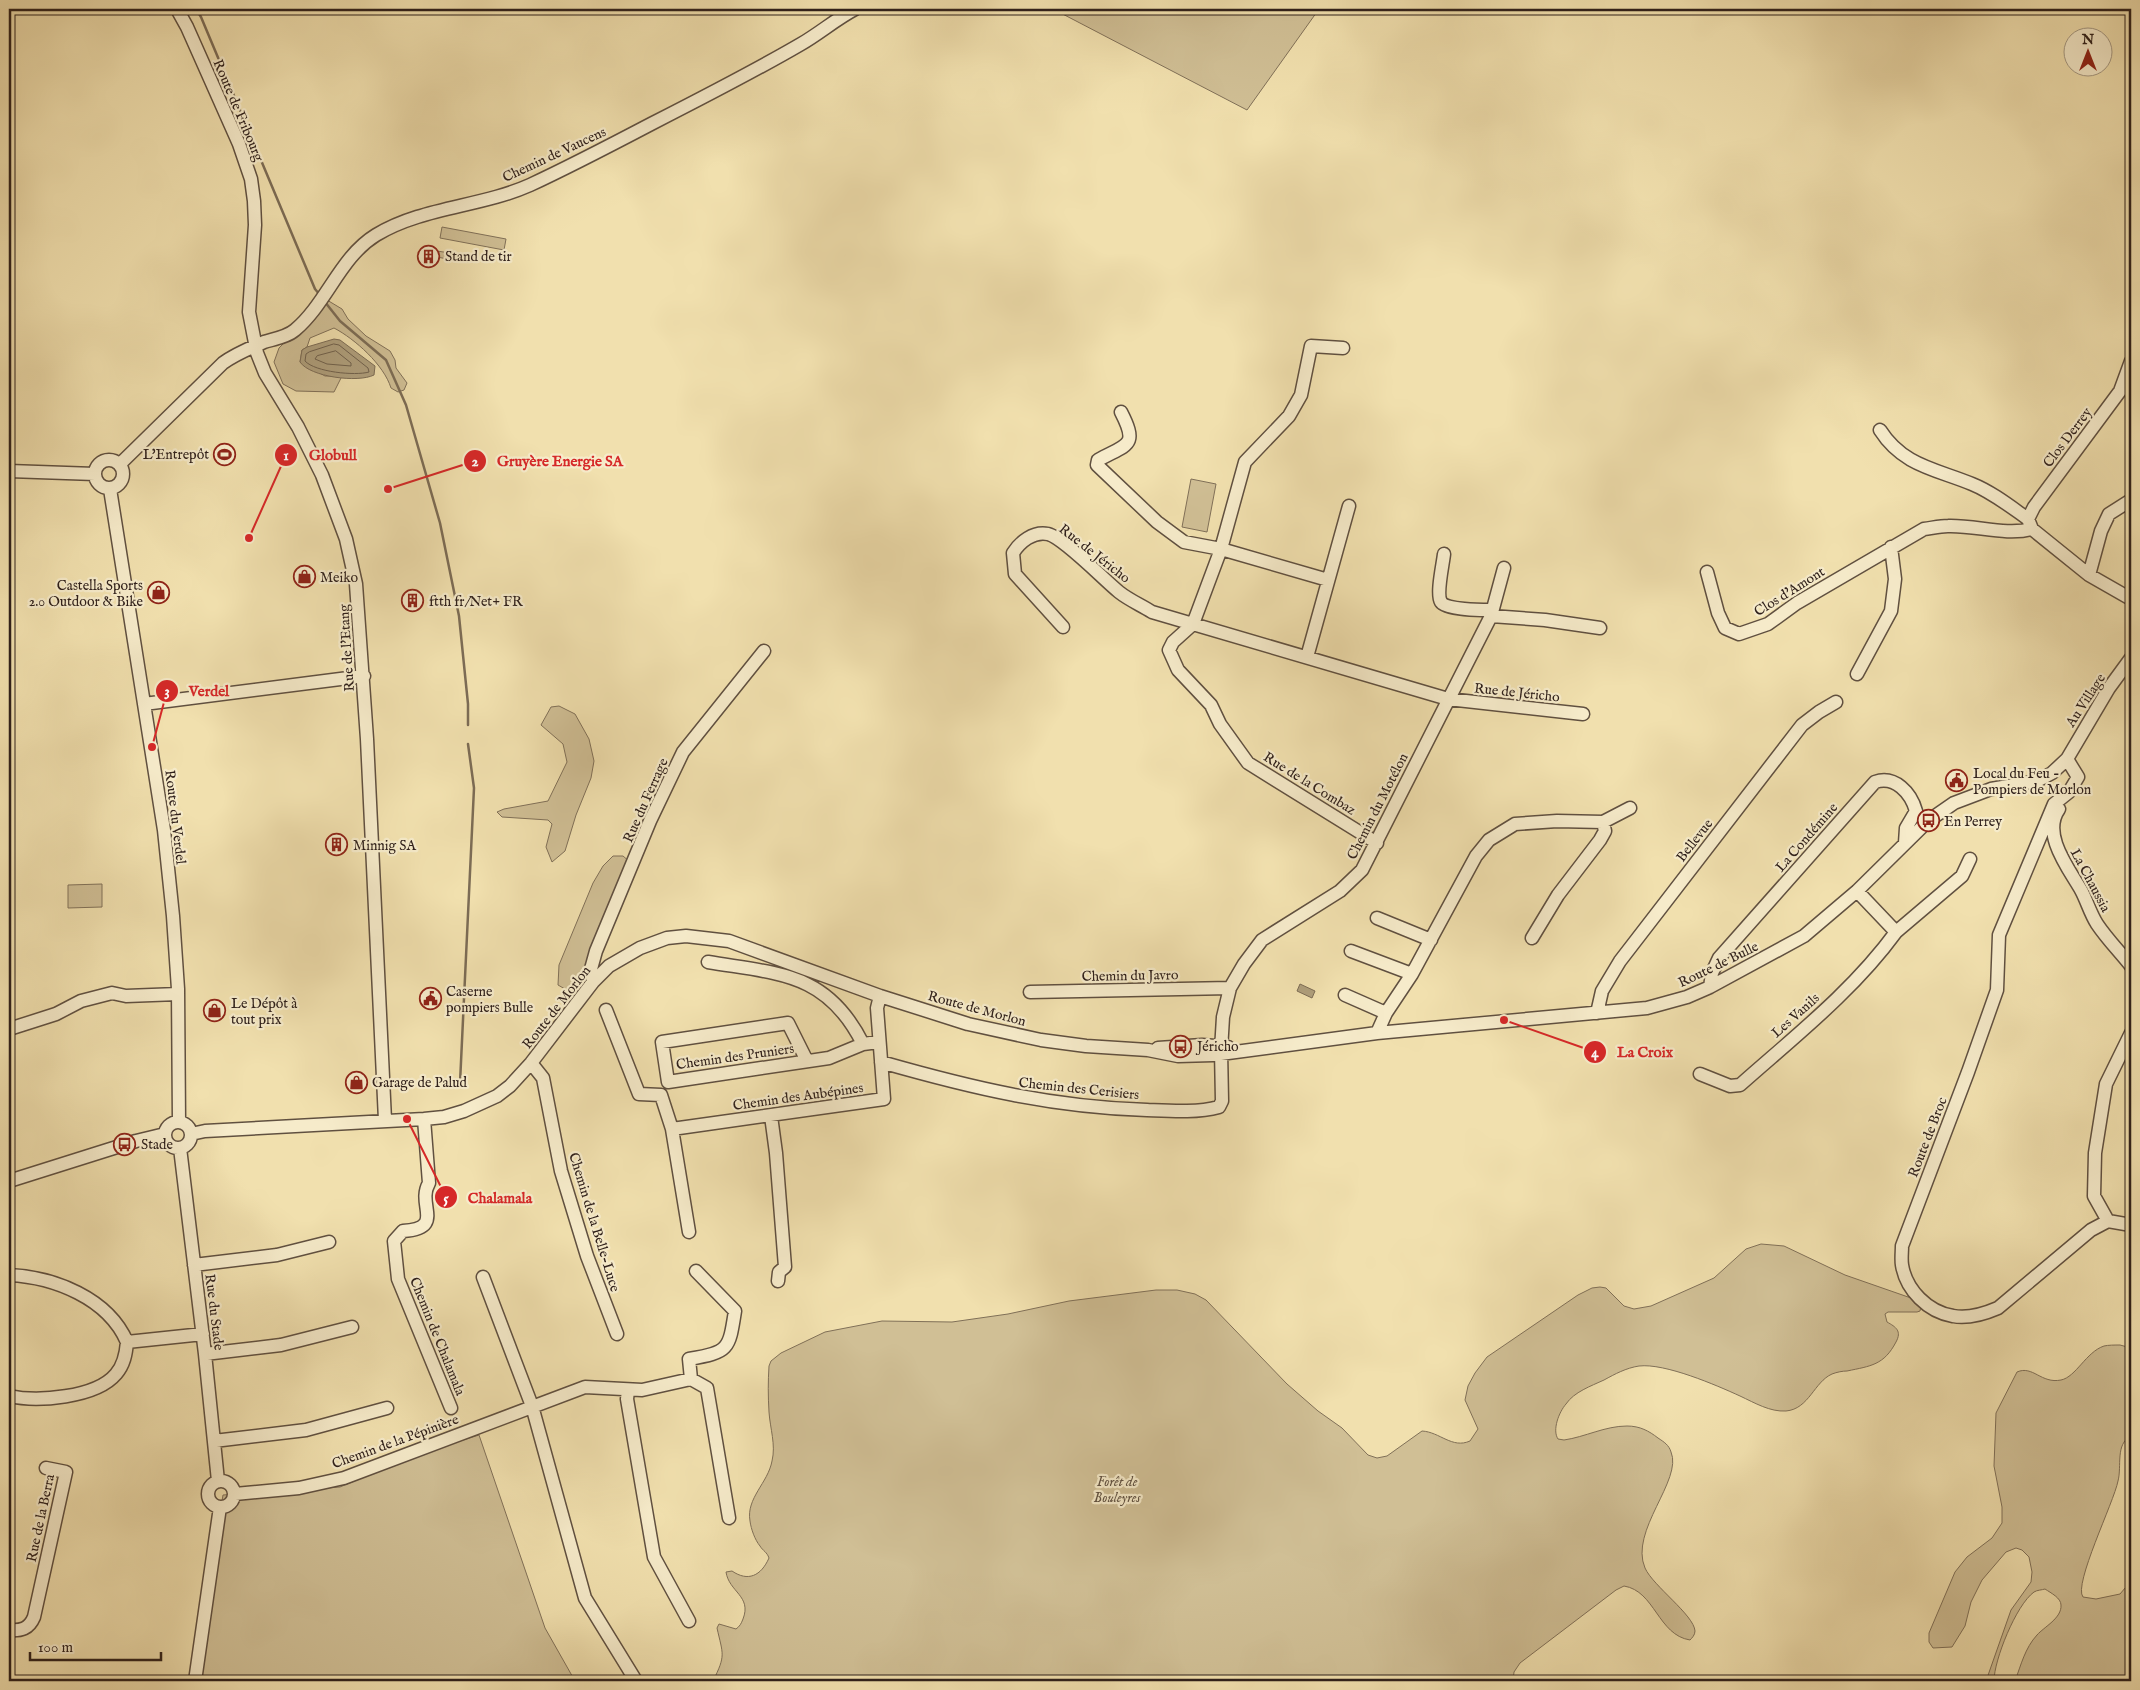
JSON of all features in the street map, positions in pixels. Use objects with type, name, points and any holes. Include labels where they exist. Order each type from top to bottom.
[{"type":"street","name":"Route de Fribourg","points":[[177,9],[187,27],[239,144],[251,179],[256,225],[249,312],[255,346]]},
{"type":"street","name":"Chemin de Vaucens","points":[[255,346],[291,333],[322,298],[361,246],[375,236],[392,227],[527,186],[553,174],[794,48],[855,9]]},
{"type":"street","points":[[120,464],[224,363],[255,346]]},
{"type":"street","name":"Rue de l'Etang","points":[[255,346],[265,373],[312,453],[339,516],[356,584],[364,676],[380,977],[385,1120]]},
{"type":"street","points":[[1193,624],[1221,549],[1245,462],[1289,416],[1301,395],[1311,346],[1343,348]]},
{"type":"street","name":"Clos Derrey","points":[[2030,524],[2034,507],[2120,391],[2131,361]]},
{"type":"street","points":[[1121,412],[1130,430],[1131,438],[1127,445],[1098,460],[1097,465],[1157,522],[1184,542],[1221,549],[1328,580]]},
{"type":"street","points":[[1880,430],[1888,442],[1904,456],[1939,473],[1973,484],[2030,524],[2089,575],[2131,600]]},
{"type":"street","points":[[112,460],[120,464],[124,473],[122,482],[114,488],[110,489],[101,486],[95,479],[97,466],[104,461],[112,460]]},
{"type":"street","points":[[9,471],[95,474]]},
{"type":"street","name":"Route du Verdel","points":[[110,489],[165,839],[174,924],[178,994],[179,1122]]},
{"type":"street","points":[[2089,575],[2101,531],[2109,514],[2131,500]]},
{"type":"street","points":[[1307,657],[1349,506]]},
{"type":"street","name":"Clos d'Amont","points":[[1706,572],[1718,613],[1725,628],[1739,634],[1768,624],[1796,603],[1924,529],[1948,526],[2013,531],[2030,524]]},
{"type":"street","name":"Rue de Jéricho","points":[[1063,627],[1015,574],[1013,553],[1020,543],[1032,536],[1048,534],[1061,542],[1121,593],[1152,612],[1448,699],[1583,714]]},
{"type":"street","points":[[1856,674],[1891,611],[1895,579],[1891,547]]},
{"type":"street","points":[[1444,554],[1439,595],[1441,602],[1447,607],[1600,628]]},
{"type":"street","name":"Rue de Jéricho","points":[[1448,699],[1491,613],[1504,568]]},
{"type":"street","name":"Rue de la Combaz","points":[[1193,624],[1173,642],[1168,650],[1178,670],[1211,705],[1220,724],[1248,763],[1377,842]]},
{"type":"street","name":"Rue du Ferrage","points":[[593,982],[591,969],[596,951],[650,822],[683,752],[764,651]]},
{"type":"street","name":"Au Village","points":[[2067,759],[2100,703],[2131,658]]},
{"type":"street","points":[[144,704],[364,676]]},
{"type":"street","name":"Chemin du Motélon","points":[[1221,1050],[1223,1017],[1230,988],[1244,964],[1262,940],[1340,891],[1362,870],[1448,699]]},
{"type":"street","name":"Bellevue","points":[[1597,1014],[1602,991],[1620,961],[1802,725],[1836,702]]},
{"type":"street","points":[[2067,759],[2078,777]]},
{"type":"street","name":"Route de Bulle","points":[[1318,1040],[1377,1032],[1597,1014],[1647,1008],[1688,997],[1804,936],[1857,891],[1928,821],[1954,803],[1991,789],[2037,781],[2052,773],[2067,759]]},
{"type":"street","name":"La Chaussia","points":[[2078,777],[2081,787],[2078,794],[2062,807],[2054,818],[2056,840],[2061,857],[2082,890],[2097,924],[2131,966]]},
{"type":"street","name":"Route de Broc","points":[[2078,777],[2069,792],[2054,804],[1999,935],[1997,990],[1972,1063],[1902,1246],[1902,1265],[1908,1284],[1916,1296],[1934,1310],[1954,1316],[1982,1315],[1998,1308],[2091,1230],[2108,1221]]},
{"type":"street","name":"La Condémine","points":[[1710,987],[1712,972],[1719,958],[1875,782],[1884,779],[1898,784],[1912,797],[1916,811],[1906,828],[1906,843]]},
{"type":"street","points":[[1377,1032],[1386,1013],[1412,974],[1476,856],[1489,840],[1515,824],[1558,821],[1603,822],[1630,808]]},
{"type":"street","points":[[1532,938],[1558,895],[1600,840],[1605,831],[1603,822]]},
{"type":"street","name":"Les Vanils","points":[[1700,1074],[1730,1086],[1740,1085],[1826,1008],[1879,955],[1896,932],[1962,876],[1970,859]]},
{"type":"street","points":[[1857,891],[1896,932]]},
{"type":"street","points":[[1377,918],[1431,940]]},
{"type":"street","name":"Route de Morlon","points":[[191,1134],[205,1131],[444,1117],[479,1105],[510,1086],[593,982],[609,966],[640,948],[667,938],[694,936],[729,941],[880,996],[968,1024],[1041,1040],[1086,1046],[1148,1050],[1174,1046],[1241,1050],[1318,1040]]},
{"type":"street","points":[[1352,951],[1412,974]]},
{"type":"street","points":[[708,962],[768,972],[804,983],[823,993],[837,1004],[853,1024],[863,1044]]},
{"type":"street","name":"Chemin du Javro","points":[[1030,992],[1230,988]]},
{"type":"street","points":[[9,1029],[56,1014],[81,1001],[112,993],[126,996],[178,994]]},
{"type":"street","points":[[1344,994],[1386,1013]]},
{"type":"street","name":"Chemin des Aubépines","points":[[672,1129],[884,1100],[878,1042],[877,1008],[880,996]]},
{"type":"street","points":[[606,1010],[639,1094],[662,1095],[672,1129],[689,1232]]},
{"type":"street","name":"Chemin des Pruniers","points":[[807,1061],[788,1023],[662,1042],[668,1082],[829,1058],[863,1044],[878,1042]]},
{"type":"street","points":[[2131,1033],[2106,1084],[2095,1153],[2094,1196],[2108,1221],[2131,1225]]},
{"type":"street","name":"Chemin des Cerisiers","points":[[881,1062],[967,1087],[1061,1104],[1128,1110],[1210,1110],[1219,1107],[1222,1101],[1221,1050]]},
{"type":"street","name":"Chemin de la Belle-Luce","points":[[531,1062],[543,1078],[561,1172],[587,1256],[617,1334]]},
{"type":"street","points":[[771,1116],[776,1153],[785,1267],[779,1272],[778,1281]]},
{"type":"street","name":"Chemin de Chalamala","points":[[424,1119],[429,1183],[425,1189],[428,1220],[424,1226],[417,1230],[403,1231],[394,1241],[398,1279],[451,1408]]},
{"type":"street","points":[[179,1122],[189,1128],[191,1134],[190,1140],[180,1148],[171,1146],[165,1139],[165,1134],[170,1125],[179,1122]]},
{"type":"street","points":[[9,1182],[130,1142],[165,1134]]},
{"type":"street","name":"Rue du Stade","points":[[180,1148],[203,1334],[218,1481]]},
{"type":"street","points":[[194,1265],[277,1255],[329,1242]]},
{"type":"street","points":[[696,1271],[735,1310],[731,1338],[723,1351],[717,1354],[689,1359],[690,1380],[707,1388],[729,1518]]},
{"type":"street","points":[[9,1275],[49,1281],[72,1290],[108,1313],[121,1328],[127,1342],[122,1366],[115,1376],[87,1391],[58,1397],[29,1398],[9,1396]]},
{"type":"street","points":[[483,1277],[532,1406],[585,1598],[636,1681]]},
{"type":"street","points":[[205,1354],[281,1345],[352,1326]]},
{"type":"street","points":[[127,1342],[203,1334]]},
{"type":"street","name":"Chemin de la Pépinière","points":[[235,1494],[299,1488],[344,1478],[585,1387],[628,1391],[690,1380]]},
{"type":"street","points":[[628,1391],[627,1399],[654,1557],[689,1621]]},
{"type":"street","points":[[214,1441],[306,1430],[387,1408]]},
{"type":"street","name":"Rue de la Berra","points":[[9,1630],[18,1631],[28,1626],[32,1621],[36,1607],[66,1472],[46,1468]]},
{"type":"street","points":[[218,1481],[230,1483],[235,1494],[230,1504],[220,1507],[212,1503],[208,1493],[210,1486],[218,1481]]},
{"type":"street","points":[[195,1681],[220,1507]]},
{"type":"green space","points":[[1053,9],[1319,9],[1247,110]]},
{"type":"green space","points":[[442,227],[506,239],[504,250],[440,238]]},
{"type":"green space","points":[[437,251],[469,256],[468,262],[436,257]]},
{"type":"green space","points":[[327,300],[342,309],[348,319],[366,336],[390,351],[395,360],[396,368],[407,383],[404,390],[398,392],[391,388],[382,370],[368,354],[351,339],[334,328],[310,338],[307,347],[302,350],[300,362],[325,376],[342,376],[334,392],[296,391],[283,384],[274,362],[279,348]]},
{"type":"green space","points":[[1191,479],[1216,484],[1207,532],[1182,527]]},
{"type":"green space","points":[[559,706],[575,714],[589,739],[594,761],[591,778],[576,815],[565,851],[552,862],[546,847],[552,824],[548,820],[502,817],[497,812],[548,801],[567,762],[563,744],[541,725],[551,707]]},
{"type":"green space","points":[[613,856],[623,856],[630,862],[596,951],[572,993],[558,985],[559,965],[593,883],[603,866]]},
{"type":"green space","points":[[102,884],[102,907],[68,908],[68,885]]},
{"type":"green space","name":"Forêt de Bouleyres","points":[[1761,1244],[1784,1246],[1845,1275],[1911,1298],[1921,1306],[1920,1311],[1888,1312],[1885,1314],[1887,1322],[1898,1332],[1898,1338],[1887,1356],[1870,1366],[1832,1374],[1820,1383],[1806,1401],[1794,1409],[1780,1411],[1768,1409],[1718,1386],[1676,1371],[1639,1366],[1621,1372],[1573,1396],[1563,1407],[1556,1426],[1558,1439],[1564,1440],[1619,1426],[1636,1427],[1651,1433],[1669,1447],[1673,1464],[1670,1477],[1649,1522],[1642,1554],[1645,1568],[1649,1575],[1693,1624],[1695,1632],[1690,1640],[1679,1636],[1671,1630],[1643,1596],[1624,1586],[1616,1590],[1520,1663],[1514,1672],[1513,1681],[713,1681],[722,1660],[717,1628],[719,1624],[736,1629],[741,1624],[745,1611],[745,1605],[731,1585],[726,1572],[732,1571],[743,1576],[754,1575],[762,1569],[769,1558],[758,1544],[752,1531],[750,1513],[754,1498],[770,1469],[773,1455],[768,1389],[769,1366],[771,1361],[781,1353],[825,1332],[882,1321],[952,1322],[1008,1314],[1069,1301],[1156,1290],[1177,1290],[1195,1294],[1206,1300],[1287,1384],[1318,1411],[1342,1428],[1368,1455],[1377,1458],[1387,1456],[1422,1431],[1435,1434],[1452,1442],[1464,1443],[1470,1441],[1478,1429],[1465,1400],[1468,1386],[1475,1373],[1487,1357],[1578,1295],[1592,1288],[1600,1287],[1606,1288],[1624,1306],[1634,1309],[1651,1306],[1714,1278],[1746,1249]]},
{"type":"green space","points":[[2120,1345],[2131,1348],[2131,1436],[2123,1444],[2121,1450],[2119,1475],[2115,1492],[2089,1561],[2081,1589],[2083,1597],[2096,1599],[2120,1594],[2131,1581],[2131,1681],[2015,1681],[2029,1645],[2056,1618],[2061,1610],[2061,1602],[2045,1589],[2034,1592],[2020,1608],[2002,1647],[1994,1681],[1986,1681],[2011,1610],[2031,1582],[2032,1572],[2029,1557],[2022,1550],[2016,1548],[2006,1552],[1982,1580],[1971,1602],[1965,1626],[1952,1647],[1933,1648],[1929,1642],[1929,1633],[1955,1572],[1967,1557],[1992,1538],[2002,1523],[2002,1507],[1994,1466],[1996,1413],[2017,1372],[2023,1370],[2054,1381],[2061,1380],[2072,1374],[2098,1349],[2106,1346]]},
{"type":"green space","points":[[479,1435],[545,1628],[575,1681],[192,1681],[223,1495],[340,1487],[422,1453]]},
{"type":"water","points":[[334,339],[340,340],[375,366],[374,375],[357,378],[335,377],[314,371],[305,367],[300,362],[302,350]]},
{"type":"water","points":[[1300,984],[1315,991],[1312,998],[1297,991]]},
{"type":"waterway","points":[[196,9],[315,289],[320,295]]},
{"type":"waterway","points":[[325,302],[340,321],[386,360],[406,405],[440,523],[459,616],[468,704],[468,725]]},
{"type":"waterway","points":[[460,1083],[474,788],[468,744]]},
{"type":"place","name":"Stand de tir","points":[[429,256]]},
{"type":"place","name":"L'Entrepôt","points":[[225,454]]},
{"type":"place","name":"Gruyère Energie SA","points":[[388,489]]},
{"type":"place","name":"Globull","points":[[249,538]]},
{"type":"place","name":"Meiko","points":[[304,577]]},
{"type":"place","name":"Castella Sports 2.0 Outdoor & Bike","points":[[159,593]]},
{"type":"place","name":"ftth fr/Net+ FR","points":[[413,601]]},
{"type":"place","name":"Verdel","points":[[152,747]]},
{"type":"place","name":"Local du Feu - Pompiers de Morlon","points":[[1957,781]]},
{"type":"place","name":"En Perrey","points":[[1928,821]]},
{"type":"place","name":"Minnig SA","points":[[337,845]]},
{"type":"place","name":"Caserne pompiers Bulle","points":[[430,999]]},
{"type":"place","name":"Le Dépôt à tout prix","points":[[215,1011]]},
{"type":"place","name":"La Croix","points":[[1504,1020]]},
{"type":"place","name":"Jéricho","points":[[1181,1046]]},
{"type":"place","name":"Garage de Palud","points":[[356,1082]]},
{"type":"place","name":"Chalamala","points":[[407,1119]]},
{"type":"place","name":"Stade","points":[[125,1144]]}]
